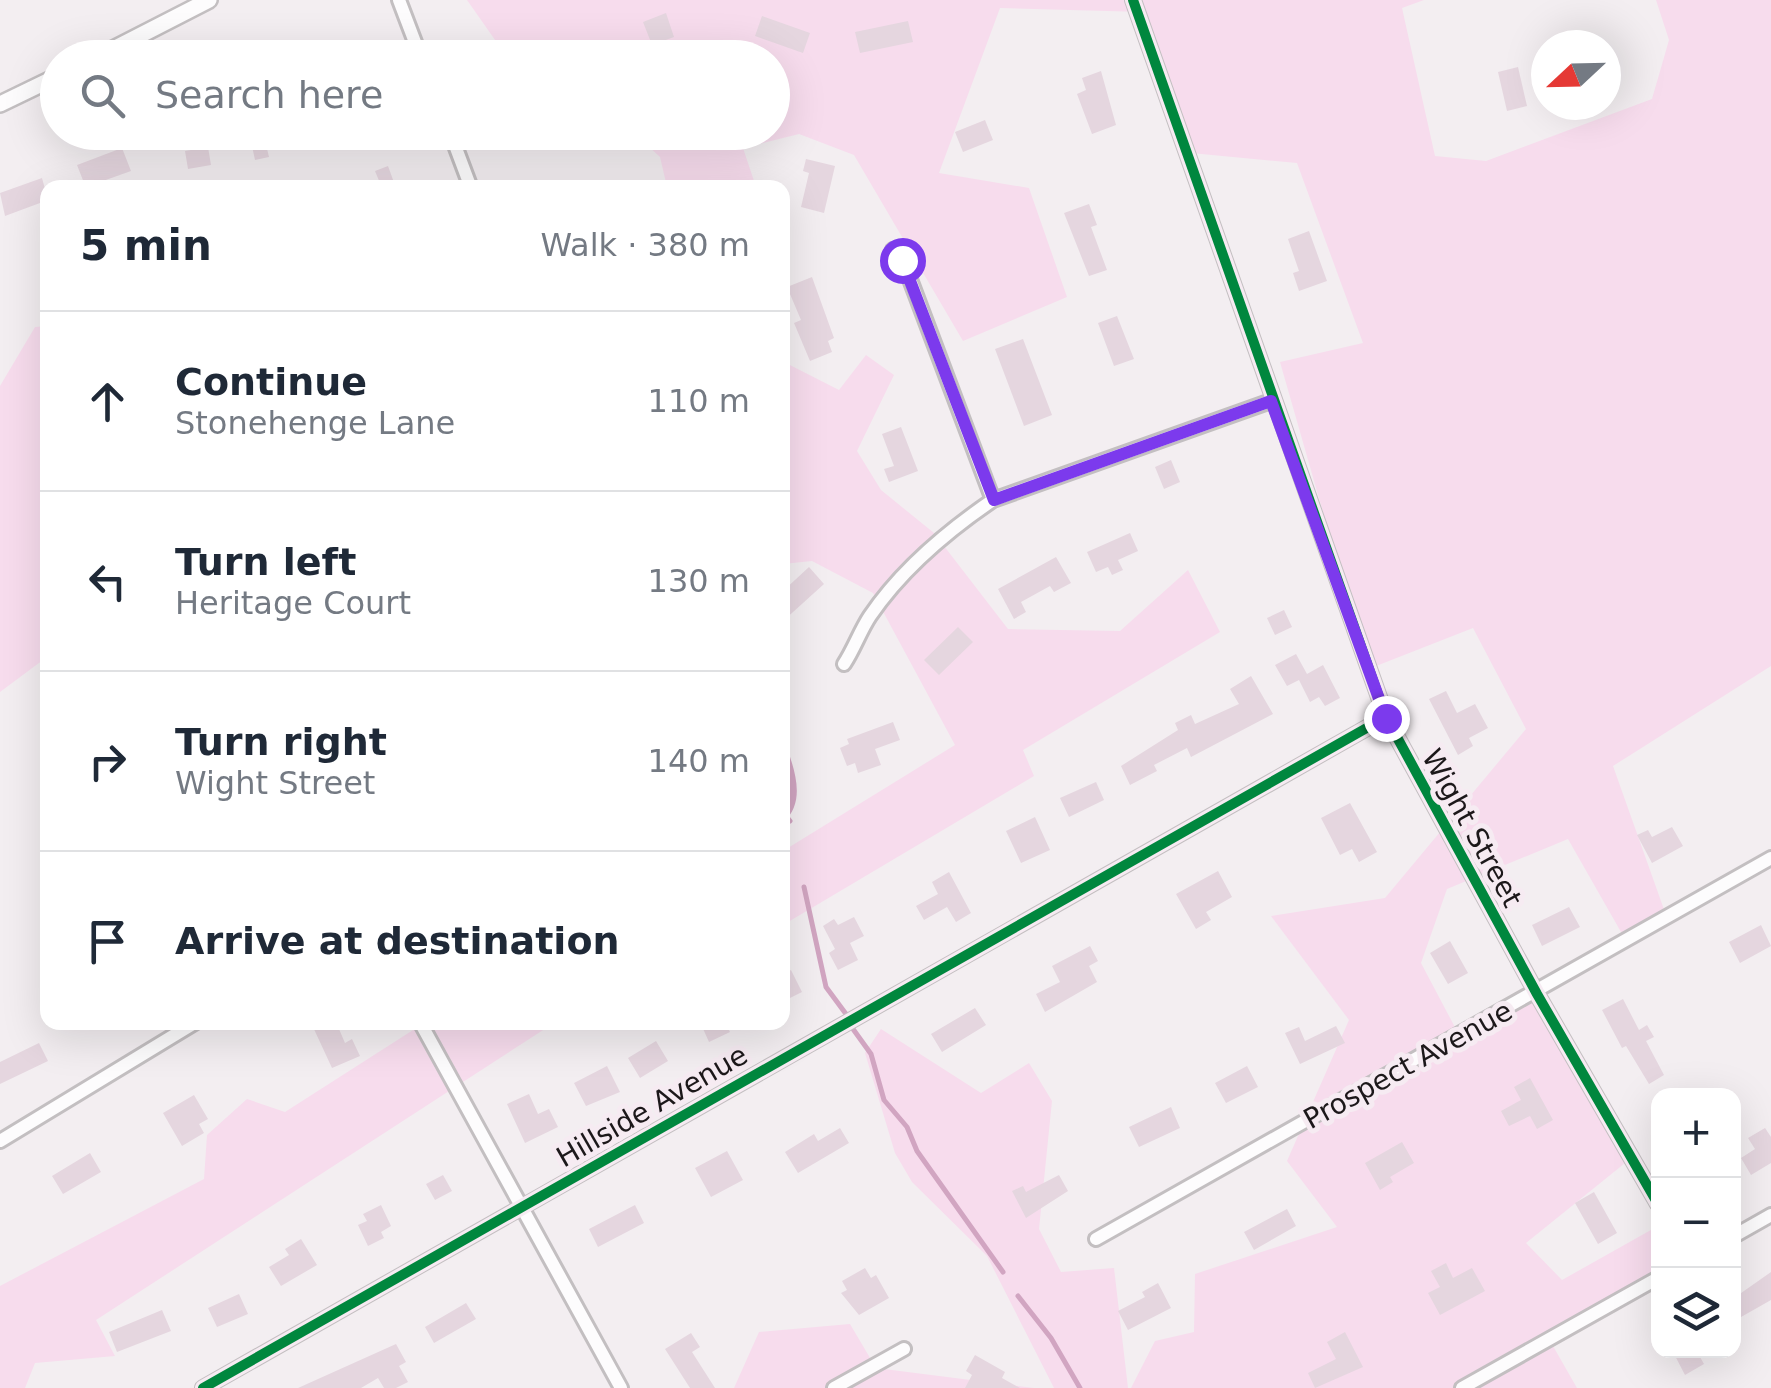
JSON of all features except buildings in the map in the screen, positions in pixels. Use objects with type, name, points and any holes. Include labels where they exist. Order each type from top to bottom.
[{"type":"street","points":[[131,40],[209,0]]},
{"type":"street","points":[[399,0],[414,40]]},
{"type":"street","name":"Wight Street","points":[[1134,0],[1231,270],[1271,401],[1386,718],[1651,1192]]},
{"type":"street","points":[[0,104],[40,85]]},
{"type":"street","points":[[456,150],[467,180]]},
{"type":"street","points":[[893,250],[908,274],[994,500]]},
{"type":"street","points":[[844,664],[868,620],[899,578],[958,524],[994,500],[1271,401]]},
{"type":"street","name":"Hillside Avenue","points":[[204,1388],[1386,718]]},
{"type":"street","name":"Prospect Avenue","points":[[1096,1239],[1537,994],[1771,858]]},
{"type":"street","points":[[0,1141],[183,1030]]},
{"type":"street","points":[[425,1030],[621,1388]]},
{"type":"street","points":[[1741,1232],[1771,1215]]},
{"type":"street","points":[[1462,1388],[1651,1282]]},
{"type":"street","points":[[834,1388],[904,1349]]},
{"type":"shaded area","points":[[467,0],[1424,0],[1402,8],[1435,156],[1486,161],[1596,120],[1621,120],[1621,111],[1652,99],[1669,40],[1656,0],[1771,0],[1771,666],[1613,766],[1667,918],[1625,939],[1568,839],[1447,889],[1421,963],[1458,1033],[1538,987],[1630,1159],[1526,1243],[1562,1280],[1651,1230],[1651,1282],[1549,1339],[1577,1388],[1131,1388],[1155,1341],[1194,1332],[1195,1274],[1337,1227],[1287,1161],[1349,1020],[1271,916],[1385,898],[1526,729],[1473,628],[1371,668],[1361,645],[1280,362],[1363,343],[1297,163],[1191,153],[1143,12],[1000,8],[939,173],[1029,188],[1067,297],[963,341],[854,155],[799,134],[790,136],[790,40],[495,40]]},
{"type":"shaded area","points":[[652,150],[744,150],[754,180],[665,180],[660,157]]},
{"type":"shaded area","points":[[35,327],[40,327],[40,662],[0,692],[0,386]]},
{"type":"shaded area","points":[[866,355],[894,375],[857,451],[881,490],[934,533],[1008,629],[1120,631],[1188,570],[1220,632],[1023,750],[1034,776],[790,921],[790,847],[955,745],[873,593],[812,561],[790,563],[790,365],[839,390]]},
{"type":"shaded area","points":[[790,757],[797,793],[790,815]]},
{"type":"shaded area","points":[[881,1029],[981,1093],[1029,1063],[1052,1101],[1039,1229],[1061,1272],[1114,1268],[1128,1388],[1054,1388],[987,1256],[912,1182],[895,1153],[865,1053]]},
{"type":"shaded area","points":[[413,1030],[543,1030],[96,1320],[115,1356],[35,1363],[25,1388],[0,1388],[0,1286],[204,1179],[207,1135],[247,1099],[285,1112]]},
{"type":"shaded area","points":[[850,1324],[876,1368],[1034,1388],[734,1388],[759,1332]]},
{"type":"waterway","points":[[804,887],[826,987],[846,1014]]},
{"type":"waterway","points":[[853,1029],[871,1054],[884,1100],[907,1127],[917,1151],[1003,1272]]},
{"type":"waterway","points":[[1018,1296],[1051,1338],[1080,1388]]},
{"type":"cycle path","points":[[1133,0],[1386,717],[1537,994],[1651,1192]]},
{"type":"cycle path","points":[[203,1388],[1386,717]]},
{"type":"route","points":[[902,260],[994,500],[1271,401],[1386,718]]}]
